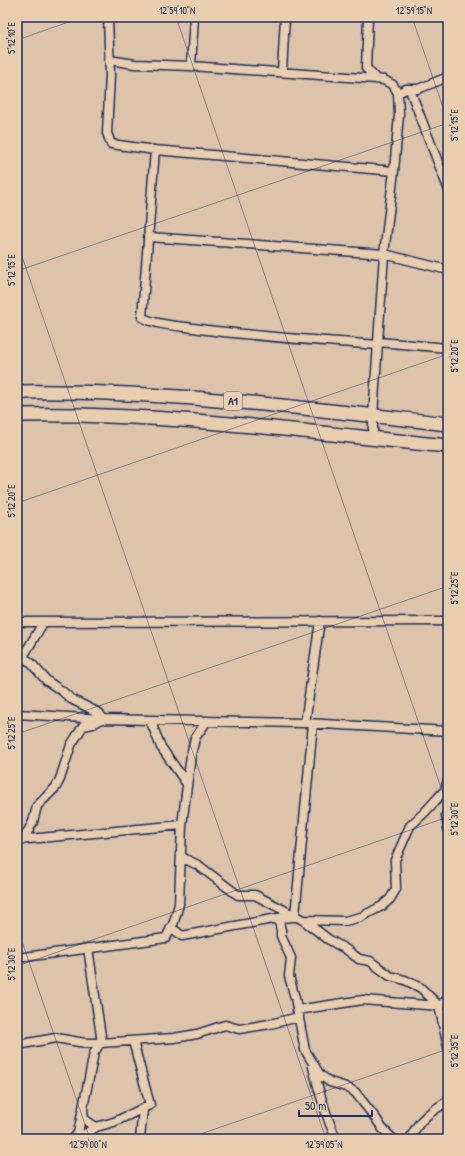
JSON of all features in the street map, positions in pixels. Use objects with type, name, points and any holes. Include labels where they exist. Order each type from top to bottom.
[{"type":"highway","name":"A1","points":[[17,392],[186,398],[279,405],[448,424]]},
{"type":"highway","name":"A1","points":[[17,415],[177,420],[277,428],[448,446]]},
{"type":"street","points":[[108,17],[110,76],[107,133],[108,140],[111,144],[155,150],[394,171]]},
{"type":"street","points":[[191,66],[194,17]]},
{"type":"street","points":[[282,72],[285,17]]},
{"type":"street","points":[[368,17],[366,68],[376,79]]},
{"type":"street","points":[[109,60],[135,64],[191,66],[376,79],[384,80],[393,84],[398,92],[399,115],[384,254],[373,416],[373,439]]},
{"type":"street","points":[[398,92],[406,89],[418,89],[448,77]]},
{"type":"street","points":[[410,90],[445,171],[448,188]]},
{"type":"street","points":[[155,150],[142,317],[173,325],[239,335],[448,348]]},
{"type":"street","points":[[149,237],[384,254],[448,270]]},
{"type":"street","points":[[299,918],[309,723],[320,621]]},
{"type":"street","points":[[17,622],[448,621]]},
{"type":"street","points":[[17,668],[20,656],[43,623]]},
{"type":"street","points":[[20,656],[30,662],[47,681],[71,699],[99,713],[103,719]]},
{"type":"street","points":[[17,714],[103,719],[309,723],[448,732]]},
{"type":"street","points":[[20,840],[33,822],[37,806],[56,787],[71,745],[83,726],[93,724],[103,719]]},
{"type":"street","points":[[150,720],[160,747],[187,784]]},
{"type":"street","points":[[17,958],[166,938],[179,904],[182,825],[193,745],[195,738],[207,721]]},
{"type":"street","points":[[171,927],[182,936],[278,918],[345,921],[361,916],[382,906],[390,899],[396,889],[395,860],[410,826],[446,791],[448,780]]},
{"type":"street","points":[[448,812],[446,815],[448,829]]},
{"type":"street","points":[[20,840],[182,825]]},
{"type":"street","points":[[180,854],[185,859],[198,865],[235,893],[254,895],[299,918],[359,959],[370,961],[390,976],[405,980],[421,988],[439,1006],[448,1047]]},
{"type":"street","points":[[278,918],[281,936],[291,958],[289,976],[306,1050],[312,1063],[320,1075],[330,1082],[346,1087],[355,1092],[382,1128],[393,1139]]},
{"type":"street","points":[[73,1139],[78,1133],[94,1053],[101,1043],[88,948]]},
{"type":"street","points":[[17,1045],[56,1038],[85,1043],[101,1043],[181,1037],[197,1034],[225,1025],[239,1029],[270,1024],[298,1013],[363,1000],[439,1006],[448,999]]},
{"type":"street","points":[[77,1139],[96,1127],[114,1122],[150,1105],[133,1041]]},
{"type":"street","points":[[312,1063],[329,1123],[336,1139]]},
{"type":"street","points":[[410,1139],[419,1123],[428,1113],[448,1101]]},
{"type":"street","points":[[83,1108],[84,1119],[96,1127]]},
{"type":"street","points":[[140,1139],[143,1109]]}]
